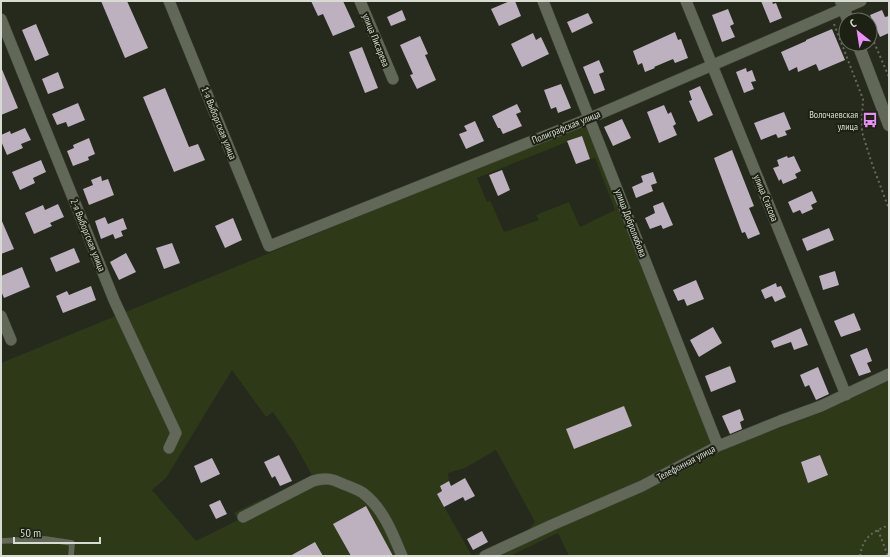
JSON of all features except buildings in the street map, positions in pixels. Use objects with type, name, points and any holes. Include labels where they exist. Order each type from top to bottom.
[{"type":"street","name":"1-я Выборгская улица","points":[[169,1],[269,246]]},
{"type":"street","name":"улица Писарева","points":[[360,1],[393,80]]},
{"type":"street","name":"улица Добролюбова","points":[[543,1],[718,446]]},
{"type":"street","name":"улица Стасова","points":[[686,1],[846,395]]},
{"type":"street","name":"Полиграфская улица","points":[[269,246],[590,118],[829,14],[842,4],[861,1]]},
{"type":"street","name":"2-я Выборгская улица","points":[[1,19],[114,300],[176,433],[169,448]]},
{"type":"street","points":[[861,52],[889,125]]},
{"type":"street","points":[[1,316],[11,340]]},
{"type":"street","name":"Телефонная улица","points":[[485,556],[642,486],[718,446],[846,395],[889,374]]},
{"type":"street","points":[[243,517],[314,481],[321,479],[335,480],[354,488],[369,499],[386,521],[402,556]]},
{"type":"lane","points":[[1,540],[45,539],[72,543],[71,556]]},
{"type":"path","points":[[829,14],[863,99],[862,132],[889,209]]},
{"type":"path","points":[[878,52],[889,77]]},
{"type":"path","points":[[860,556],[864,541],[870,535],[889,525]]},
{"type":"path","points":[[878,530],[888,556]]},
{"type":"green space","points":[[587,123],[713,445],[683,463],[549,522],[477,556],[472,556],[1,556],[1,363]],"holes":[[[582,136],[590,159],[595,158],[615,210],[580,227],[569,202],[536,215],[539,220],[504,232],[490,200],[487,202],[477,178]],[[232,370],[266,417],[273,412],[294,443],[313,477],[264,501],[262,499],[234,513],[238,520],[196,541],[152,490],[166,478]],[[496,450],[535,522],[528,530],[472,556],[437,494],[442,491],[440,486],[449,481],[448,473],[465,468]]]},
{"type":"green space","points":[[889,381],[889,556],[569,556],[558,533],[510,556],[495,556],[719,450],[820,413]]},
{"type":"place","name":"Волочаевская улица","points":[[870,120]]}]
